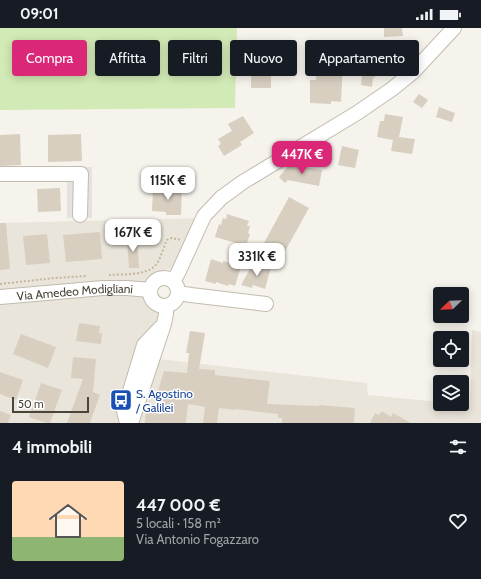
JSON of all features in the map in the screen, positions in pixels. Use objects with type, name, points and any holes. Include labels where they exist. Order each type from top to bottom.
[{"type":"street","points":[[266,304],[191,295],[175,287],[166,278],[161,278],[152,283],[150,290],[151,298],[154,302],[159,305],[166,306],[172,304],[175,301],[175,287],[178,273],[204,216],[221,198],[243,182],[357,113],[392,89],[413,72],[454,28]]},
{"type":"street","points":[[0,174],[81,174],[80,215]]},
{"type":"street","name":"Via Amedeo Modigliani","points":[[0,297],[104,288],[150,290]]},
{"type":"street","points":[[131,423],[164,324],[166,306]]},
{"type":"street","points":[[127,423],[124,411],[144,345],[164,324]]},
{"type":"path","points":[[105,275],[141,273],[148,270],[155,266],[167,240],[172,238],[184,241]]},
{"type":"path","points":[[0,284],[90,276]]},
{"type":"shaded area","points":[[67,167],[92,167],[92,218],[67,218]]},
{"type":"shaded area","points":[[203,218],[175,271],[170,269],[164,270],[159,272],[154,279],[153,285],[155,290],[164,298],[151,358],[367,383],[368,395],[433,401],[433,411],[469,411],[472,330],[481,332],[481,423],[0,423],[0,223]]},
{"type":"green space","points":[[0,28],[237,28],[237,40],[230,40],[230,76],[236,76],[235,108],[0,110]]},
{"type":"building","points":[[384,28],[402,28],[403,36],[384,37]]},
{"type":"building","points":[[251,76],[271,76],[271,88],[251,88]]},
{"type":"building","points":[[316,76],[342,76],[341,102],[331,101],[331,104],[310,103],[310,80],[316,80]]},
{"type":"building","points":[[362,76],[375,76],[375,78],[373,77],[372,87],[361,85]]},
{"type":"building","points":[[419,94],[428,100],[422,108],[413,102]]},
{"type":"building","points":[[439,107],[455,113],[452,122],[436,117]]},
{"type":"building","points":[[385,114],[403,117],[399,137],[415,139],[412,154],[391,151],[393,140],[377,137],[380,121],[384,121]]},
{"type":"building","points":[[243,116],[254,133],[240,142],[242,145],[224,156],[218,146],[221,144],[218,139],[232,131],[228,124]]},
{"type":"building","points":[[20,134],[21,165],[0,166],[0,135]]},
{"type":"building","points":[[81,134],[82,161],[48,162],[48,135]]},
{"type":"building","points":[[342,146],[359,150],[355,168],[338,165]]},
{"type":"building","points":[[291,163],[293,165],[322,170],[319,186],[288,180],[285,183],[279,177]]},
{"type":"building","points":[[60,188],[61,211],[38,212],[37,189]]},
{"type":"building","points":[[153,189],[182,189],[181,215],[166,215],[166,212],[152,211]]},
{"type":"building","points":[[289,197],[309,208],[284,253],[264,243]]},
{"type":"building","points":[[227,214],[249,221],[247,226],[250,226],[248,233],[250,234],[246,246],[215,237],[219,224],[221,225],[223,218],[226,219]]},
{"type":"building","points":[[0,223],[6,223],[10,269],[0,270]]},
{"type":"building","points":[[100,232],[102,259],[66,262],[63,235]]},
{"type":"building","points":[[47,234],[50,263],[26,265],[23,236]]},
{"type":"building","points":[[137,237],[139,268],[129,268],[127,238]]},
{"type":"building","points":[[211,259],[241,266],[235,286],[205,281]]},
{"type":"building","points":[[260,264],[271,267],[265,289],[253,285],[252,288],[241,285],[252,265],[259,267]]},
{"type":"building","points":[[79,323],[100,326],[99,333],[102,333],[101,344],[76,341]]},
{"type":"building","points":[[190,331],[205,333],[199,369],[215,370],[215,375],[270,381],[267,404],[319,405],[355,408],[354,423],[282,423],[282,418],[278,418],[278,414],[219,408],[217,423],[203,423],[205,407],[188,404],[186,423],[145,423],[146,410],[167,412],[157,394],[164,371],[187,373],[189,353],[186,353]]},
{"type":"building","points":[[21,334],[56,347],[48,368],[13,354]]},
{"type":"building","points":[[73,357],[96,359],[93,392],[100,395],[90,423],[67,423],[83,379],[71,378]]},
{"type":"building","points":[[0,372],[23,380],[16,400],[0,394]]},
{"type":"building","points":[[41,383],[62,390],[50,423],[29,417]]},
{"type":"building","points":[[0,411],[11,415],[8,423],[0,423]]},
{"type":"building","points":[[382,411],[391,417],[393,413],[411,423],[370,423],[375,413],[379,415]]},
{"type":"place","name":"S. Agostino / Galilei","points":[[121,400]]}]
